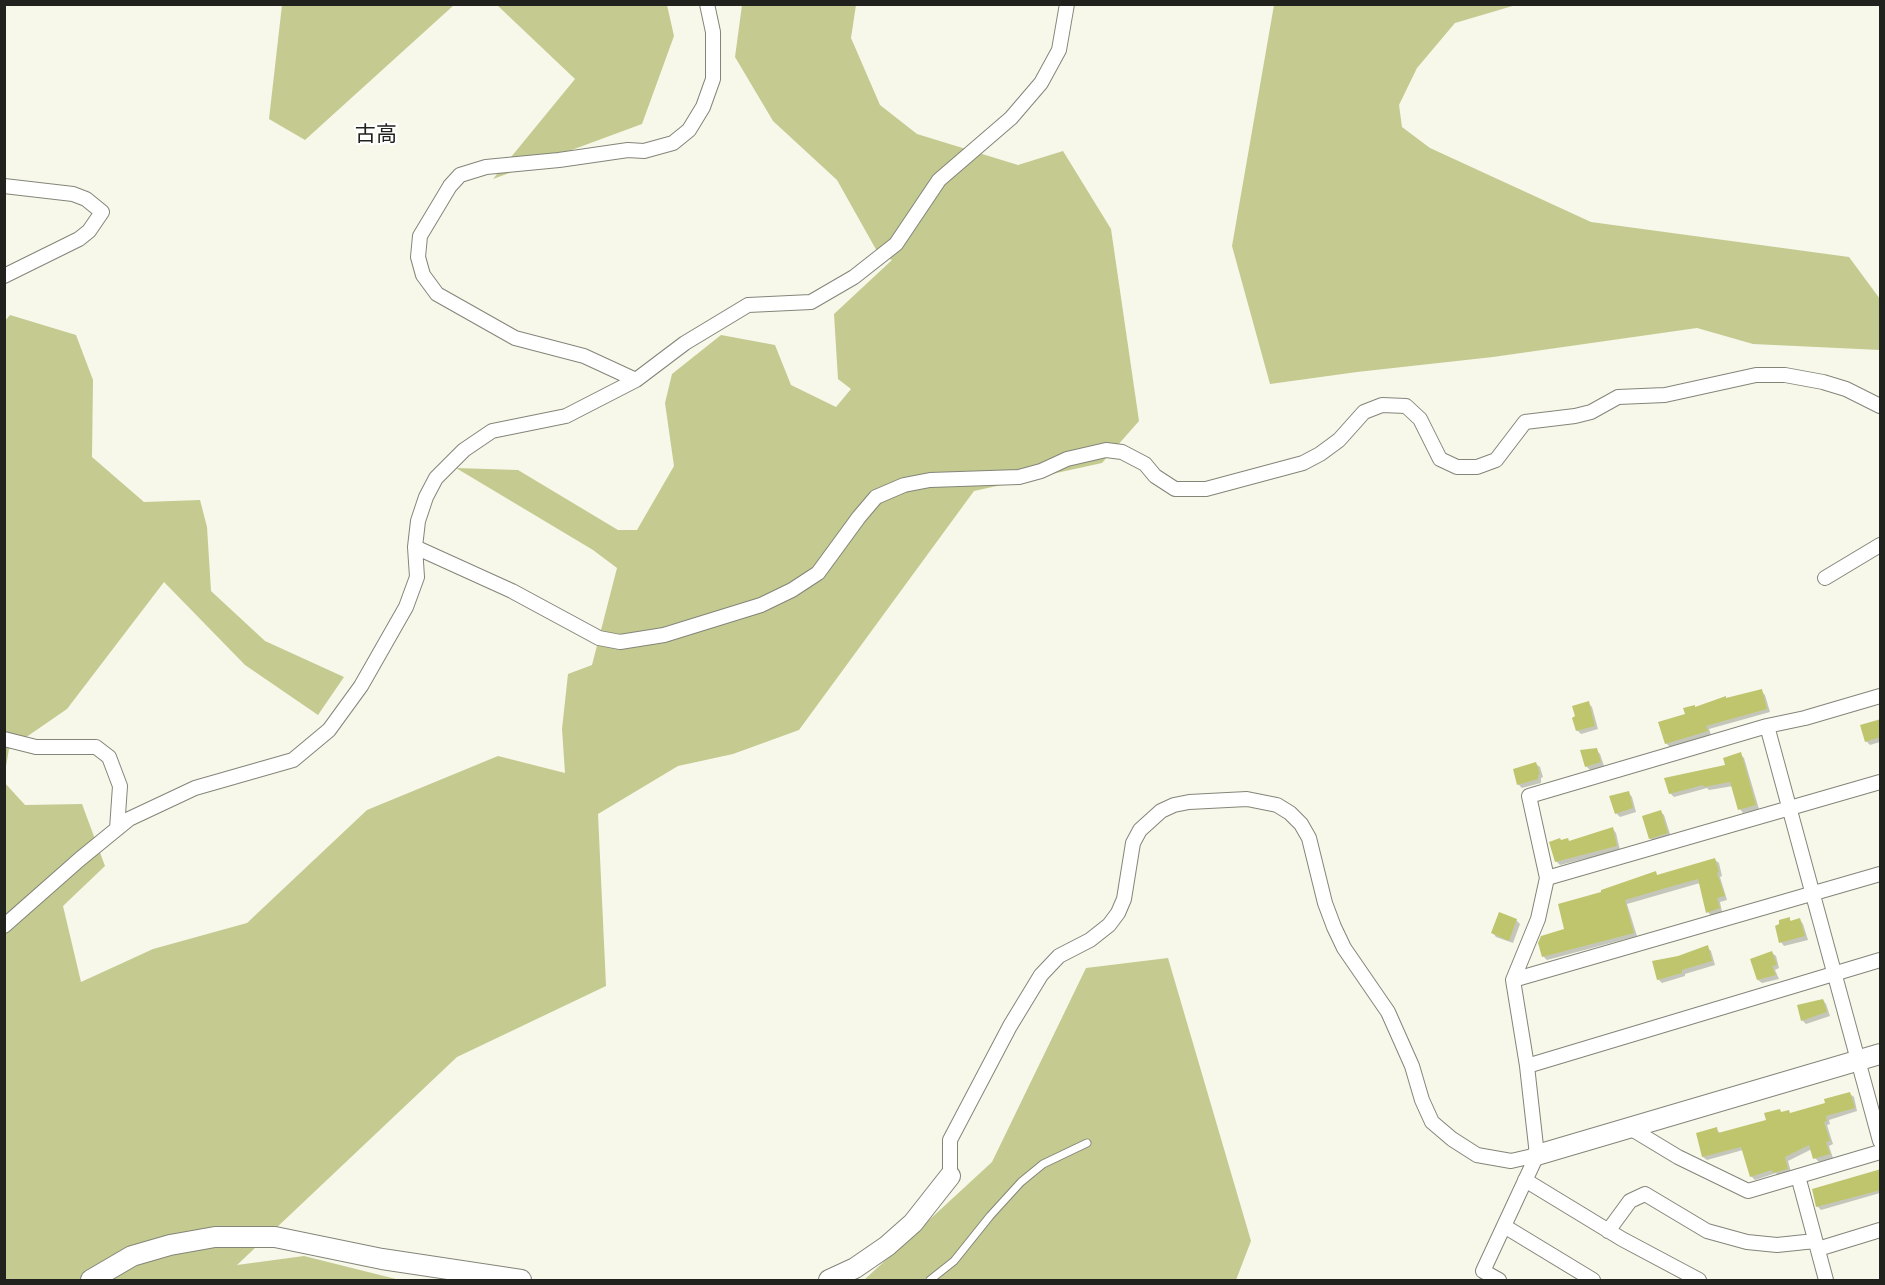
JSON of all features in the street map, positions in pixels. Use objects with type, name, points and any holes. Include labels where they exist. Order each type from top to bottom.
[{"type":"street","points":[[636,380],[584,356],[515,338],[437,294],[423,275],[418,257],[420,236],[450,186],[460,175],[486,166],[559,160],[628,150],[644,151],[673,143],[689,130],[703,107],[713,79],[713,32],[707,4]]},
{"type":"street","points":[[4,926],[129,819],[195,788],[293,760],[329,730],[361,686],[406,607],[417,577],[415,547],[417,521],[436,478],[464,450],[492,431],[567,416],[636,380],[685,343],[748,305],[811,302],[854,276],[896,244],[939,180],[1011,118],[1041,83],[1059,50],[1067,4]]},
{"type":"street","points":[[4,186],[73,194],[86,199],[102,212],[89,231],[79,239],[4,276]]},
{"type":"street","points":[[415,547],[512,591],[599,638],[620,642],[664,635],[761,604],[792,590],[818,573],[876,497],[904,485],[930,480],[1019,477],[1041,471],[1067,459],[1106,450],[1122,452],[1145,464],[1155,476],[1175,489],[1206,489],[1303,463],[1339,440],[1364,412],[1382,405],[1406,406],[1420,419],[1440,459],[1457,467],[1477,467],[1496,460],[1525,422],[1591,412],[1618,397],[1665,395],[1756,375],[1785,375],[1823,382],[1846,389],[1881,406]]},
{"type":"street","points":[[1825,578],[1881,545]]},
{"type":"street","points":[[1500,1281],[1483,1271],[1537,1155],[1527,1066],[1513,980],[1538,919],[1546,878],[1529,796],[1767,726],[1805,718],[1881,696]]},
{"type":"street","points":[[1767,726],[1881,1141]]},
{"type":"street","points":[[4,739],[36,747],[96,747],[109,757],[120,786],[117,829]]},
{"type":"street","points":[[1546,878],[1881,782]]},
{"type":"street","points":[[829,1281],[855,1268],[887,1246],[913,1223],[950,1176],[950,1140],[1010,1026],[1041,975],[1059,956],[1089,940],[1109,925],[1118,913],[1124,899],[1133,843],[1140,830],[1161,811],[1174,805],[1247,799],[1277,805],[1301,824],[1309,838],[1325,903],[1334,927],[1344,948],[1388,1012],[1412,1066],[1422,1100],[1432,1122],[1452,1139],[1477,1155],[1511,1161],[1537,1155],[1881,1054]]},
{"type":"street","points":[[1513,980],[1881,874]]},
{"type":"street","points":[[1527,1066],[1881,960]]},
{"type":"street","points":[[1629,1128],[1678,1157],[1748,1191],[1881,1152]]},
{"type":"street","points":[[1798,1176],[1826,1281]]},
{"type":"street","points":[[1525,1180],[1608,1231],[1699,1281]]},
{"type":"street","points":[[1608,1231],[1630,1201],[1645,1194],[1707,1231],[1747,1242],[1816,1245],[1881,1230]]},
{"type":"street","points":[[1504,1226],[1593,1281]]},
{"type":"street","points":[[91,1281],[132,1256],[170,1245],[214,1237],[275,1237],[382,1259],[521,1281]]},
{"type":"lane","points":[[930,1281],[954,1261],[1021,1182],[1043,1164],[1087,1143]]},
{"type":"green space","points":[[282,4],[454,5],[305,140],[269,119]]},
{"type":"green space","points":[[497,5],[667,5],[674,36],[642,124],[493,179],[575,79]]},
{"type":"green space","points":[[742,5],[856,5],[851,38],[880,105],[917,134],[1018,165],[1063,151],[1111,229],[1139,421],[1102,463],[974,491],[799,730],[733,754],[678,766],[598,814],[606,986],[457,1057],[237,1265],[304,1256],[400,1280],[5,1280],[4,782],[25,805],[82,804],[105,866],[63,906],[81,982],[153,949],[247,923],[367,810],[498,756],[565,773],[562,729],[568,674],[592,665],[617,568],[593,550],[456,468],[518,470],[618,530],[637,530],[674,466],[665,403],[672,374],[721,335],[775,345],[791,385],[836,407],[851,389],[838,379],[834,314],[892,260],[878,253],[837,180],[773,121],[735,57]]},
{"type":"green space","points":[[1274,5],[1516,5],[1455,23],[1417,68],[1399,105],[1402,127],[1430,148],[1591,222],[1849,257],[1880,299],[1880,350],[1753,344],[1697,328],[1493,357],[1270,384],[1232,246]]},
{"type":"green space","points":[[10,315],[76,335],[93,380],[92,457],[144,502],[200,500],[207,527],[211,591],[265,641],[344,677],[318,715],[245,665],[164,582],[67,709],[9,749],[4,778],[6,536],[4,322]]},
{"type":"green space","points":[[1168,958],[1251,1241],[1236,1280],[864,1280],[992,1162],[1086,968]]},
{"type":"building","points":[[1762,689],[1767,709],[1706,726],[1708,731],[1665,744],[1658,722],[1685,714],[1683,708],[1695,705],[1695,707],[1726,696],[1726,698]]},
{"type":"building","points":[[1589,701],[1595,726],[1576,731],[1572,718],[1575,716],[1572,706]]},
{"type":"building","points":[[1881,719],[1881,737],[1865,742],[1860,725]]},
{"type":"building","points":[[1597,748],[1601,762],[1585,767],[1580,750]]},
{"type":"building","points":[[1741,752],[1756,805],[1738,810],[1730,782],[1704,787],[1703,785],[1669,794],[1664,778],[1725,765],[1723,758]]},
{"type":"building","points":[[1536,762],[1540,774],[1538,779],[1517,785],[1513,769]]},
{"type":"building","points":[[1629,791],[1633,808],[1615,814],[1609,796]]},
{"type":"building","points":[[1661,810],[1668,833],[1649,839],[1642,816]]},
{"type":"building","points":[[1613,827],[1617,846],[1555,862],[1549,842],[1560,838],[1561,840],[1568,838],[1569,841]]},
{"type":"building","points":[[1715,858],[1719,872],[1717,873],[1725,896],[1717,898],[1720,908],[1706,913],[1698,879],[1625,900],[1634,933],[1542,957],[1538,943],[1541,936],[1564,929],[1558,904],[1601,892],[1601,890],[1656,871],[1657,875]]},
{"type":"building","points":[[1499,912],[1517,919],[1509,941],[1491,933]]},
{"type":"building","points":[[1790,917],[1790,921],[1800,918],[1805,936],[1779,943],[1775,926],[1779,924],[1779,920]]},
{"type":"building","points":[[1708,945],[1712,961],[1657,980],[1652,961],[1678,956]]},
{"type":"building","points":[[1772,951],[1777,965],[1772,966],[1776,975],[1757,980],[1750,959]]},
{"type":"building","points":[[1823,999],[1827,1012],[1801,1021],[1797,1005]]},
{"type":"building","points":[[1850,1092],[1855,1108],[1826,1116],[1827,1121],[1824,1122],[1830,1141],[1826,1142],[1830,1154],[1813,1159],[1809,1145],[1785,1157],[1788,1169],[1773,1173],[1772,1170],[1750,1177],[1741,1147],[1702,1157],[1696,1133],[1717,1127],[1718,1133],[1766,1120],[1764,1113],[1780,1109],[1781,1112],[1789,1110],[1790,1113],[1825,1103],[1824,1099]]},
{"type":"building","points":[[1881,1169],[1881,1190],[1816,1207],[1812,1189]]},
{"type":"district","name":"古高","points":[[376,136]]}]
